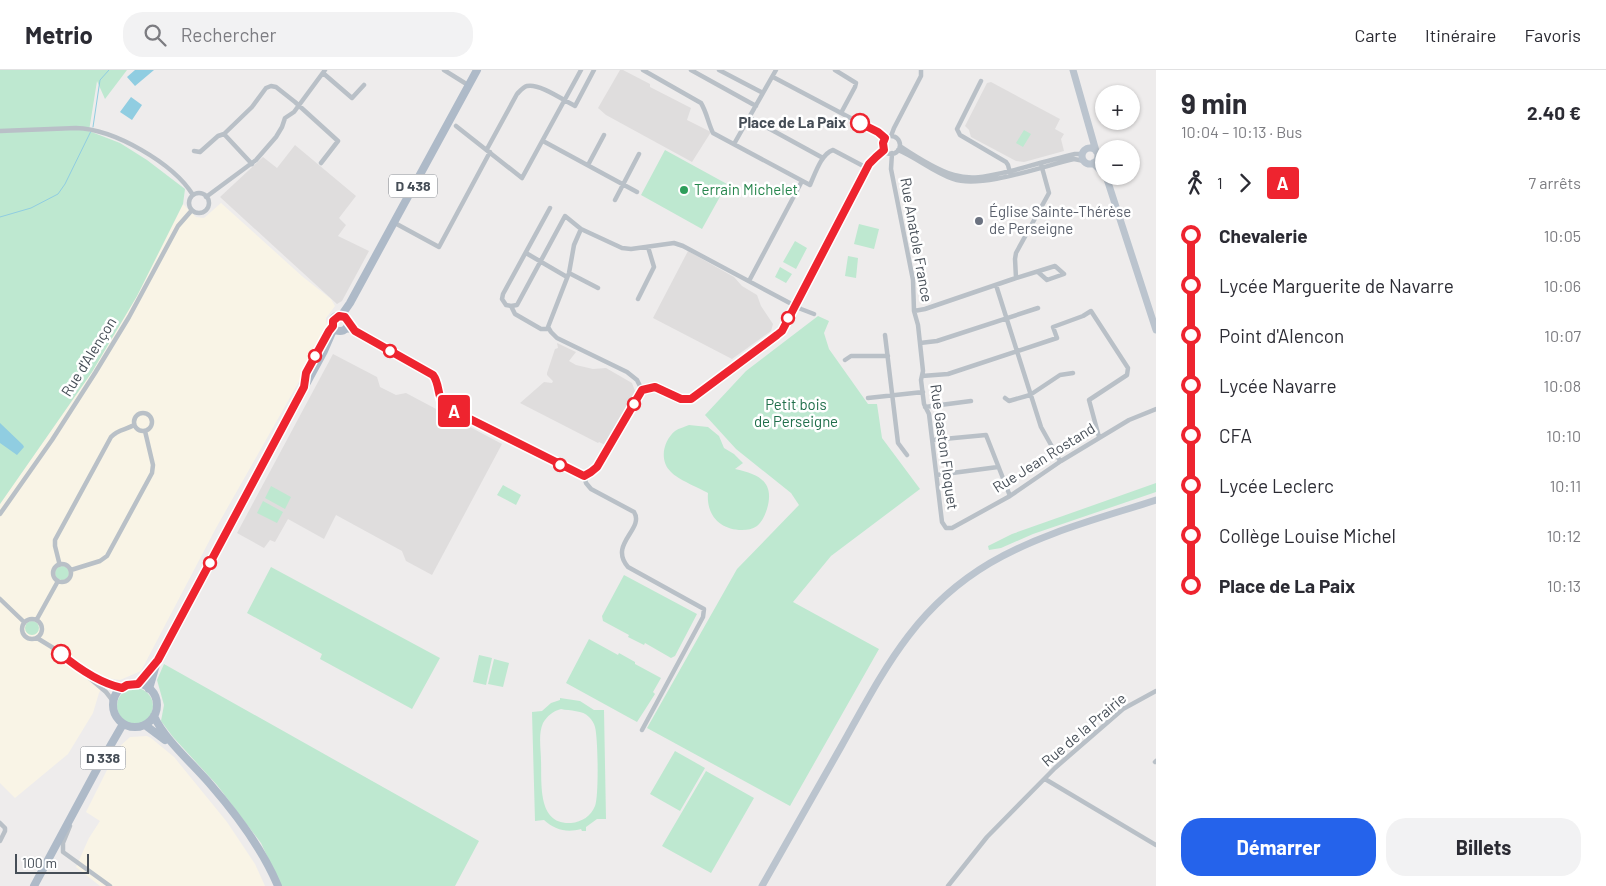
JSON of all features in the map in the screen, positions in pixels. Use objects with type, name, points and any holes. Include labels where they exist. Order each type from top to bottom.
[{"type":"main road","name":"D 438","points":[[342,324],[350,303],[476,70]]},
{"type":"main road","points":[[1073,70],[1090,129],[1095,158]]},
{"type":"main road","points":[[1090,129],[1085,155],[1088,164],[1095,158]]},
{"type":"main road","points":[[1085,155],[1092,149],[1095,158]]},
{"type":"main road","points":[[1108,185],[1156,330]]},
{"type":"main road","points":[[149,688],[158,660],[324,351],[342,324]]},
{"type":"main road","points":[[762,886],[884,671],[910,633],[926,614],[968,577],[1011,551],[1052,534],[1156,500]]},
{"type":"main road","points":[[138,684],[158,660]]},
{"type":"main road","points":[[138,684],[149,688],[154,694],[157,709],[154,716],[145,725],[134,727],[123,724],[115,714],[113,701],[122,688],[127,685],[138,684]]},
{"type":"main road","points":[[154,716],[162,731],[229,805],[252,838],[278,886]]},
{"type":"main road","name":"D 338","points":[[34,886],[123,724]]},
{"type":"main road","points":[[145,725],[170,744],[238,818]]},
{"type":"street","points":[[444,70],[468,85]]},
{"type":"street","points":[[456,126],[489,150],[522,178],[581,70]]},
{"type":"street","points":[[393,222],[439,247],[517,94],[527,86],[539,87],[575,106],[594,70]]},
{"type":"street","points":[[643,70],[701,103],[706,110],[708,124],[713,133],[810,185],[823,158],[833,150],[867,168]]},
{"type":"street","points":[[691,70],[756,106]]},
{"type":"street","points":[[718,70],[763,93]]},
{"type":"street","points":[[734,144],[776,70]]},
{"type":"street","points":[[835,70],[856,83],[841,113]]},
{"type":"street","points":[[891,136],[921,76],[921,70]]},
{"type":"street","points":[[206,197],[252,164],[276,137],[285,118],[298,106],[324,72],[352,98],[364,85]]},
{"type":"street","points":[[772,77],[878,132],[885,138]]},
{"type":"street","points":[[982,81],[957,129],[960,135],[1006,162],[1010,173]]},
{"type":"street","points":[[194,151],[200,152],[218,136],[224,134],[252,106],[266,88],[270,86],[276,87],[338,141],[321,163]]},
{"type":"street","points":[[750,118],[823,158]]},
{"type":"street","points":[[0,131],[76,128],[89,128],[100,131],[144,151],[188,187],[193,195]]},
{"type":"street","points":[[224,134],[252,164]]},
{"type":"street","points":[[588,166],[604,136]]},
{"type":"street","points":[[885,138],[891,136],[897,138],[899,148]]},
{"type":"street","points":[[884,150],[883,143],[885,138]]},
{"type":"street","points":[[543,141],[637,192]]},
{"type":"street","points":[[899,148],[955,176],[976,178],[1010,173],[1085,155]]},
{"type":"street","points":[[884,150],[892,153],[899,148]]},
{"type":"street","points":[[584,476],[597,467],[642,390],[655,387],[687,400],[697,396],[782,331],[867,168],[884,150]]},
{"type":"street","name":"Rue Anatole France","points":[[892,153],[890,169],[913,280],[914,311],[1038,272]]},
{"type":"street","points":[[615,200],[639,154]]},
{"type":"street","points":[[1042,166],[1075,154],[1085,155]]},
{"type":"street","points":[[1016,278],[1016,253],[1049,193],[1042,166]]},
{"type":"street","points":[[749,281],[802,181]]},
{"type":"street","points":[[199,193],[206,197],[208,205],[205,210],[197,212],[192,210],[189,202],[193,195],[199,193]]},
{"type":"street","points":[[549,329],[541,329],[521,318],[502,299],[550,208]]},
{"type":"street","name":"Rue d'Alençon","points":[[0,514],[52,440],[95,373],[129,317],[178,226],[192,210]]},
{"type":"street","points":[[508,306],[517,304],[566,216],[581,229],[622,248],[631,250],[674,243],[683,246],[795,306],[814,314]]},
{"type":"street","points":[[581,229],[574,245],[568,275],[549,321],[549,329],[557,338],[627,372],[637,380],[642,390]]},
{"type":"street","points":[[638,299],[654,267],[648,247]]},
{"type":"street","points":[[526,253],[598,288]]},
{"type":"street","points":[[1055,266],[1064,274],[1047,280],[1038,272],[1055,266]]},
{"type":"street","points":[[996,285],[1041,427],[1060,461]]},
{"type":"street","points":[[920,343],[937,341],[1038,308]]},
{"type":"street","name":"Rue Gaston Floquet","points":[[914,311],[918,325],[924,371],[922,376],[925,406],[930,414],[942,522],[946,528]]},
{"type":"street","points":[[922,376],[948,374],[1057,338],[1054,327],[1091,311],[1128,368],[1127,375],[1089,400],[1099,437]]},
{"type":"street","points":[[342,324],[433,375],[437,380],[440,401],[444,406],[584,476],[586,483],[591,489],[634,512],[636,522],[622,548],[622,561],[628,567],[704,609],[704,617],[642,730]]},
{"type":"street","points":[[886,334],[898,443],[907,455]]},
{"type":"street","points":[[845,360],[851,356],[888,356]]},
{"type":"street","points":[[1005,398],[1009,401],[1030,395],[1060,375],[1073,373]]},
{"type":"street","points":[[868,398],[923,392]]},
{"type":"street","points":[[925,406],[971,401]]},
{"type":"street","name":"Rue Jean Rostand","points":[[946,528],[952,528],[1010,496],[1060,461],[1129,420],[1156,409]]},
{"type":"street","points":[[142,413],[147,414],[152,422],[151,427],[145,431],[138,431],[134,425],[134,418],[142,413]]},
{"type":"street","points":[[59,565],[54,544],[55,540],[111,437],[119,431],[134,425]]},
{"type":"street","points":[[71,570],[100,561],[107,556],[152,473],[154,465],[145,431]]},
{"type":"street","points":[[932,440],[986,435],[1010,496]]},
{"type":"street","points":[[936,475],[998,467]]},
{"type":"street","points":[[59,565],[66,565],[71,570],[68,580],[62,582],[54,577],[53,572],[59,565]]},
{"type":"street","points":[[37,619],[58,581]]},
{"type":"street","points":[[0,599],[24,622]]},
{"type":"street","points":[[50,645],[42,631],[42,624],[37,619],[30,618],[24,622],[22,627],[24,635],[28,638],[37,638],[50,645],[106,692],[113,701]]},
{"type":"street","points":[[37,638],[42,631]]},
{"type":"street","points":[[71,662],[106,684],[122,688]]},
{"type":"street","name":"Rue de la Prairie","points":[[948,886],[987,837],[1055,768],[1123,709],[1156,692]]},
{"type":"street","points":[[1045,779],[1156,845]]},
{"type":"street","points":[[84,793],[62,849],[64,854],[110,886]]},
{"type":"street","points":[[0,823],[5,828],[0,842]]},
{"type":"shaded area","points":[[620,70],[650,84],[650,87],[691,108],[687,120],[711,132],[692,162],[606,115],[598,108]]},
{"type":"shaded area","points":[[991,82],[1060,119],[1055,129],[1064,134],[1061,139],[1064,151],[1024,162],[1016,161],[971,137],[969,130],[965,126],[987,83]]},
{"type":"shaded area","points":[[295,145],[356,196],[339,218],[346,225],[338,236],[369,251],[342,301],[337,304],[220,197],[263,157],[277,168]]},
{"type":"shaded area","points":[[221,203],[303,277],[331,299],[335,306],[326,318],[326,322],[330,327],[216,528],[141,671],[120,680],[106,678],[93,713],[68,754],[15,798],[0,783],[0,504],[92,372],[137,296],[183,204],[196,217],[204,218]]},
{"type":"shaded area","points":[[688,251],[734,277],[742,286],[757,295],[761,306],[773,324],[771,331],[732,359],[653,318]]},
{"type":"shaded area","points":[[557,343],[576,352],[569,361],[576,365],[593,369],[606,368],[632,383],[635,391],[633,397],[605,445],[520,403],[544,382],[552,383],[553,381],[547,373],[555,349],[558,348]]},
{"type":"shaded area","points":[[333,354],[377,377],[380,387],[396,395],[406,393],[502,444],[432,575],[406,561],[402,551],[336,515],[324,539],[288,519],[275,542],[270,540],[264,548],[237,533]]},
{"type":"shaded area","points":[[147,736],[174,757],[227,822],[255,864],[265,886],[100,886],[76,867],[89,838],[100,821],[86,812],[118,748],[130,737]]},
{"type":"green space","points":[[0,70],[127,70],[105,99],[97,81],[89,131],[120,143],[147,160],[185,189],[183,204],[137,296],[92,372],[0,504]]},
{"type":"green space","points":[[1024,130],[1031,134],[1023,147],[1016,143]]},
{"type":"green space","name":"Terrain Michelet","points":[[665,150],[727,184],[702,229],[641,195]]},
{"type":"green space","points":[[859,224],[879,229],[874,249],[854,244]]},
{"type":"green space","points":[[795,241],[807,248],[796,269],[783,262]]},
{"type":"green space","points":[[848,256],[858,258],[856,278],[845,276]]},
{"type":"green space","points":[[780,267],[792,274],[786,283],[775,277]]},
{"type":"green space","name":"Petit bois de Perseigne","points":[[818,316],[829,321],[824,333],[829,349],[868,404],[877,404],[882,438],[920,489],[831,556],[793,602],[879,649],[790,806],[647,728],[737,569],[799,505],[791,493],[736,449],[705,415],[746,371]]},
{"type":"green space","points":[[689,425],[708,427],[719,436],[724,448],[743,463],[735,469],[758,477],[767,486],[769,500],[767,509],[757,526],[742,530],[721,524],[716,520],[709,508],[708,493],[678,478],[667,467],[664,457],[665,445],[675,431]]},
{"type":"green space","points":[[1156,483],[1156,492],[1033,534],[1001,548],[989,550],[988,546],[1012,534]]},
{"type":"green space","points":[[503,485],[521,495],[516,505],[497,495]]},
{"type":"green space","points":[[271,486],[291,497],[285,509],[265,498]]},
{"type":"green space","points":[[263,501],[283,512],[277,523],[257,513]]},
{"type":"green space","points":[[62,566],[67,568],[69,573],[67,578],[62,580],[57,578],[55,573],[57,568]]},
{"type":"green space","points":[[271,567],[440,658],[412,709],[320,659],[322,654],[247,613]]},
{"type":"green space","points":[[624,575],[697,614],[675,656],[671,658],[645,643],[644,645],[603,621],[602,616]]},
{"type":"green space","points":[[32,621],[37,623],[39,628],[37,633],[32,635],[27,633],[25,628],[27,623]]},
{"type":"green space","points":[[589,639],[618,655],[619,653],[661,678],[653,692],[655,694],[637,722],[566,683]]},
{"type":"green space","points":[[479,655],[492,658],[486,685],[473,682]]},
{"type":"green space","points":[[494,659],[509,663],[503,687],[488,684]]},
{"type":"green space","points":[[164,664],[479,841],[455,886],[281,886],[261,843],[217,785],[173,737],[161,721],[164,705],[157,680]]},
{"type":"green space","points":[[135,688],[142,689],[148,693],[152,699],[152,713],[148,719],[142,723],[135,724],[128,723],[122,719],[118,713],[117,706],[118,699],[122,693],[128,689]]},
{"type":"green space","points":[[560,698],[580,701],[594,710],[604,710],[606,819],[597,819],[586,827],[586,831],[581,829],[561,830],[544,820],[535,821],[532,712],[542,711],[551,703],[560,700]],"holes":[[[561,709],[580,712],[589,717],[595,726],[597,742],[598,780],[595,806],[586,818],[571,823],[560,822],[552,817],[547,810],[541,780],[541,727],[550,714]]]},
{"type":"green space","points":[[675,751],[705,768],[680,811],[650,794]]},
{"type":"green space","points":[[706,771],[754,798],[711,873],[662,846]]},
{"type":"water","points":[[135,70],[154,70],[135,86],[127,77]]},
{"type":"water","points":[[131,97],[142,105],[132,120],[120,112]]},
{"type":"water","points":[[0,423],[23,445],[24,447],[17,455],[0,443]]},
{"type":"waterway","points":[[93,127],[100,80],[109,70]]},
{"type":"waterway","points":[[0,217],[31,208],[58,194],[65,184],[91,131]]},
{"type":"bus line","name":"A","points":[[61,654],[106,684],[122,688],[127,685],[138,684],[158,660],[304,387],[306,373],[333,326],[334,318],[339,316],[345,317],[355,331],[433,375],[437,380],[440,401],[444,406],[584,476],[591,472],[597,467],[642,390],[655,387],[681,399],[691,399],[782,331],[869,164],[884,150],[883,143],[885,138],[878,132],[860,123]]},
{"type":"place","name":"Place de La Paix","points":[[860,123]]},
{"type":"place","name":"Terrain Michelet","points":[[684,190]]},
{"type":"place","name":"Église Sainte-Thérèse de Perseigne","points":[[979,221]]}]
